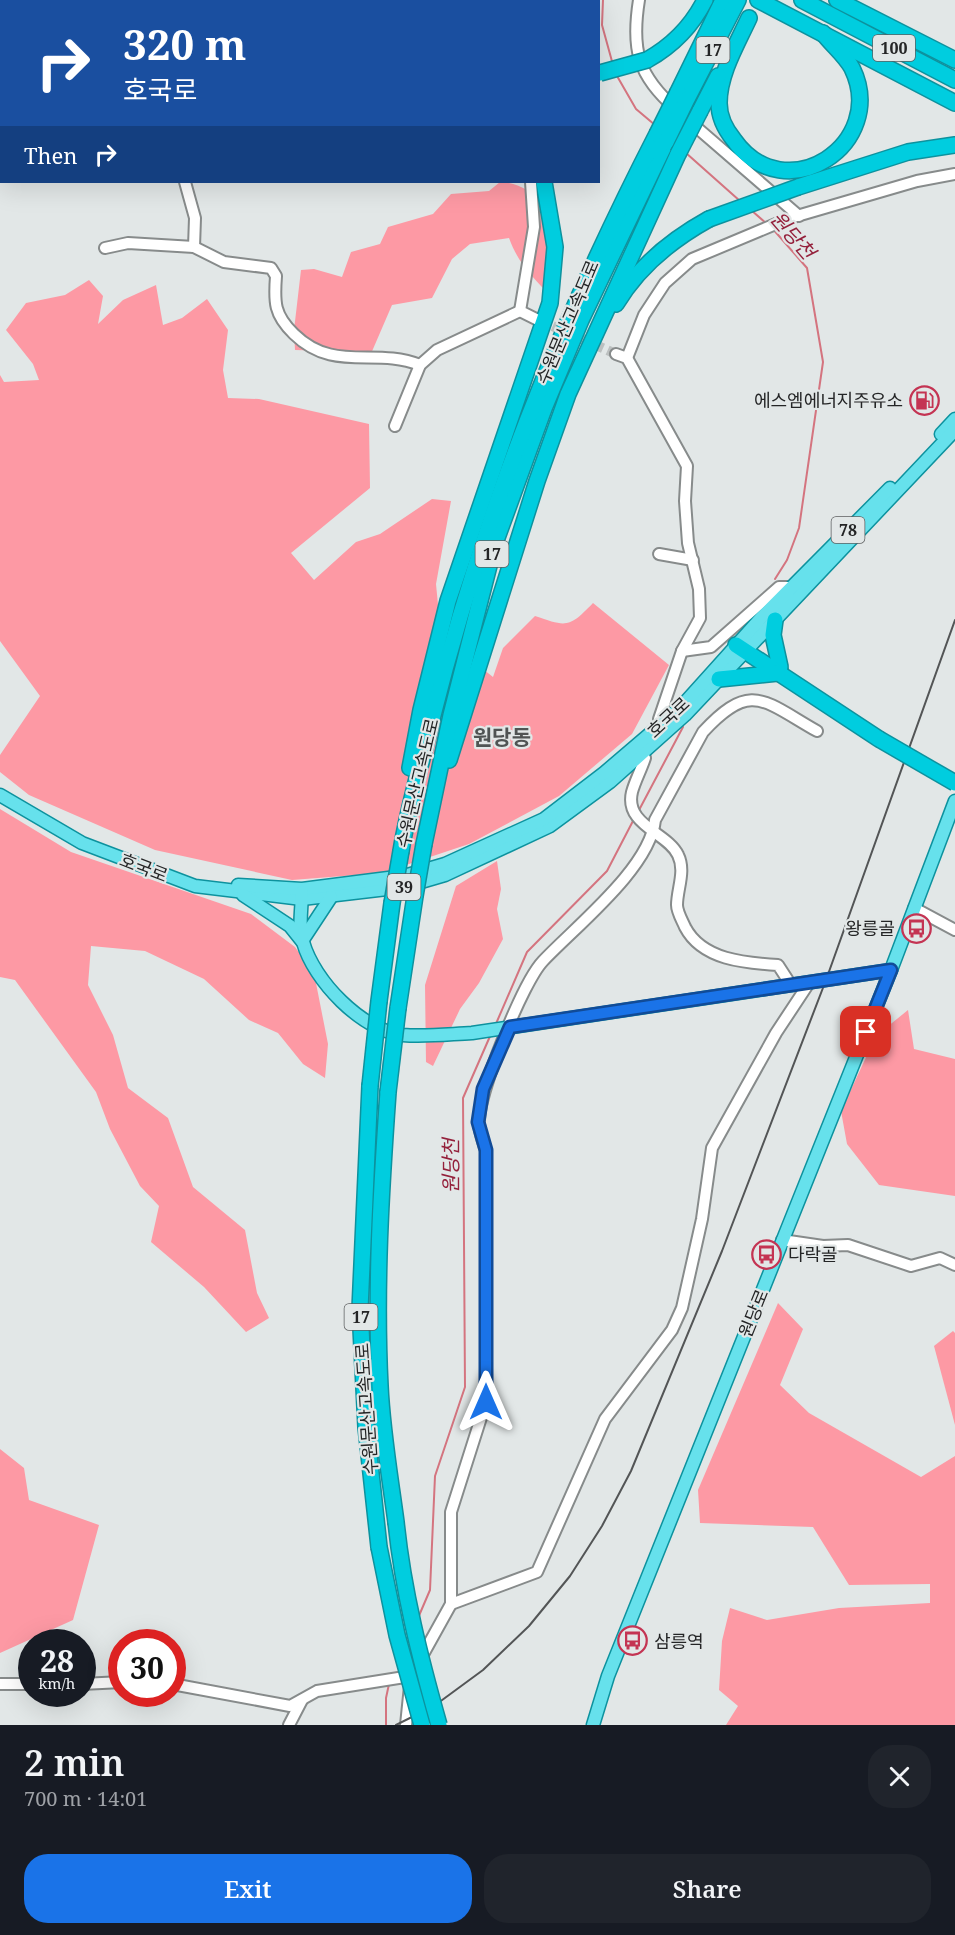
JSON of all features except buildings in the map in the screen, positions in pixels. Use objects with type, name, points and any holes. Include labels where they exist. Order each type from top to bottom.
[{"type":"highway","points":[[600,72],[647,60],[668,49],[698,14],[705,0]]},
{"type":"highway","name":"수원문산고속도로","points":[[683,96],[723,0]]},
{"type":"highway","name":"수원문산고속도로","points":[[422,1725],[397,1635],[379,1547],[366,1427],[360,1309],[370,1086],[392,903],[405,828],[450,647],[514,452],[594,258],[738,0]]},
{"type":"highway","points":[[427,826],[471,697],[537,480],[568,394],[678,154],[758,0],[955,104]]},
{"type":"highway","name":"100","points":[[802,0],[955,80]]},
{"type":"highway","name":"100","points":[[839,1],[955,60]]},
{"type":"highway","points":[[749,18],[722,80],[719,95],[720,117],[729,134],[745,154],[775,169],[795,171],[823,163],[840,150],[857,118],[859,96],[852,67],[823,33]]},
{"type":"highway","name":"수원문산고속도로","points":[[439,1725],[408,1601],[383,1419],[378,1348],[379,1246],[388,1092],[398,1008],[427,826],[451,715],[494,546],[568,350],[661,138]]},
{"type":"highway","points":[[568,394],[625,290],[654,257],[688,231],[709,219],[798,187],[908,152],[955,145]]},
{"type":"highway","points":[[544,183],[554,225],[556,260]]},
{"type":"highway","points":[[405,828],[408,782],[434,650],[462,556],[550,303],[556,260],[557,230],[551,183]]},
{"type":"highway","points":[[775,620],[774,645],[779,670]]},
{"type":"highway","points":[[742,646],[955,783]]},
{"type":"highway","points":[[719,680],[779,670]]},
{"type":"highway","points":[[880,735],[955,774]]},
{"type":"main road","name":"호국로","points":[[0,795],[82,843],[195,886],[239,893],[302,894],[404,876],[445,864],[544,819],[604,773],[680,708],[742,646],[791,587],[955,419]]},
{"type":"main road","name":"호국로","points":[[0,787],[81,835],[195,877],[226,884],[331,897],[404,886],[445,875],[550,826],[610,782],[685,715],[719,680],[742,646],[775,620],[955,430]]},
{"type":"main road","name":"원당로","points":[[593,1725],[608,1676],[891,970],[955,801]]},
{"type":"main road","points":[[239,893],[290,926],[302,941],[332,992],[366,1021],[402,1035],[472,1033],[891,970]]},
{"type":"main road","points":[[302,894],[302,941]]},
{"type":"main road","points":[[302,941],[331,897]]},
{"type":"street","points":[[639,0],[635,25],[644,74],[657,92],[794,217]]},
{"type":"street","points":[[627,358],[644,315],[665,283],[692,259],[794,217],[917,181],[955,174]]},
{"type":"street","points":[[185,183],[195,218],[194,247]]},
{"type":"street","points":[[520,311],[534,227],[531,183]]},
{"type":"street","points":[[105,248],[128,243],[194,247],[224,262],[271,268],[276,276],[274,302],[284,324],[303,343],[321,354],[363,359],[387,357],[420,365]]},
{"type":"street","points":[[520,311],[538,320]]},
{"type":"street","points":[[395,426],[420,365],[437,350],[520,311]]},
{"type":"street","points":[[616,354],[627,358],[687,466],[685,501],[688,543],[699,589],[700,618],[682,651],[658,718]]},
{"type":"street","points":[[659,554],[693,560]]},
{"type":"street","points":[[682,651],[711,647],[779,587],[791,587]]},
{"type":"street","points":[[406,1725],[408,1677],[452,1604],[451,1512],[486,1402],[486,1150],[478,1122],[483,1089],[508,1027],[531,976],[626,877],[654,820],[703,732],[734,704],[747,699],[764,700],[817,731]]},
{"type":"street","points":[[645,758],[632,793],[632,805],[650,831],[670,843],[678,854],[682,865],[677,908],[690,936],[707,950],[730,959],[778,965],[791,985]]},
{"type":"street","points":[[914,908],[955,930]]},
{"type":"street","points":[[452,1604],[537,1572],[605,1419],[672,1330],[682,1308],[702,1219],[712,1148],[721,1127],[809,982]]},
{"type":"street","points":[[782,1240],[823,1245],[848,1245],[911,1266],[940,1258],[955,1265]]},
{"type":"street","points":[[186,1687],[290,1706],[317,1691],[408,1677]]},
{"type":"street","points":[[0,1684],[18,1684]]},
{"type":"street","points":[[289,1725],[302,1700]]},
{"type":"shaded area","points":[[499,183],[510,183],[530,192],[546,203],[552,297],[532,277],[509,238],[470,244],[452,259],[432,298],[392,305],[370,356],[333,351],[295,350],[294,330],[301,270],[314,269],[342,277],[351,252],[380,244],[388,227],[433,214],[451,194],[489,191]]},
{"type":"shaded area","points":[[89,280],[103,296],[98,324],[123,300],[156,285],[163,325],[182,318],[207,299],[228,330],[223,370],[228,398],[259,399],[369,424],[370,488],[291,553],[314,580],[356,542],[380,534],[432,499],[451,501],[436,584],[441,636],[493,677],[503,648],[535,616],[554,622],[567,623],[573,621],[593,603],[669,665],[632,734],[559,796],[469,844],[382,873],[292,880],[155,850],[29,795],[0,772],[0,755],[40,696],[0,641],[0,375],[4,382],[39,380],[33,364],[6,330],[26,303],[65,295]]},
{"type":"shaded area","points":[[0,809],[71,852],[251,914],[295,947],[314,973],[328,1044],[325,1078],[303,1064],[278,1033],[249,1020],[204,979],[145,951],[91,946],[88,985],[113,1035],[128,1088],[168,1118],[193,1187],[245,1230],[257,1293],[269,1318],[246,1332],[204,1287],[151,1242],[159,1206],[140,1186],[110,1129],[96,1092],[15,980],[0,977]]},
{"type":"shaded area","points":[[497,861],[501,889],[497,909],[503,939],[479,983],[460,1009],[433,1066],[426,1062],[425,985],[456,886]]},
{"type":"shaded area","points":[[908,1010],[914,1049],[955,1059],[955,1196],[879,1185],[847,1144],[841,1111],[876,1036]]},
{"type":"shaded area","points":[[778,1303],[803,1329],[780,1385],[809,1413],[921,1477],[955,1456],[955,1725],[726,1725],[738,1706],[719,1690],[722,1641],[730,1608],[767,1620],[839,1608],[930,1603],[930,1584],[849,1585],[813,1527],[700,1523],[698,1490]]},
{"type":"shaded area","points":[[953,1331],[955,1333],[955,1425],[934,1346]]},
{"type":"shaded area","points":[[0,1449],[24,1468],[29,1500],[99,1525],[73,1620],[53,1629],[18,1629],[18,1645],[0,1653]]},
{"type":"waterway","name":"원당천","points":[[603,0],[602,25],[613,65]]},
{"type":"waterway","name":"원당천","points":[[617,76],[636,109],[655,125]]},
{"type":"waterway","name":"원당천","points":[[686,153],[740,201]]},
{"type":"waterway","name":"원당천","points":[[751,210],[767,224]]},
{"type":"waterway","name":"원당천","points":[[772,228],[807,268],[823,362],[799,528],[787,560],[775,579]]},
{"type":"waterway","name":"원당천","points":[[638,812],[683,727]]},
{"type":"waterway","name":"원당천","points":[[495,1026],[527,952],[607,871],[634,819]]},
{"type":"waterway","name":"원당천","points":[[418,1618],[430,1590],[435,1476],[465,1387],[463,1098],[491,1034]]},
{"type":"waterway","name":"원당천","points":[[386,1725],[386,1698],[389,1684]]},
{"type":"tunnel","points":[[539,320],[616,354]]},
{"type":"railway","points":[[396,1725],[434,1706],[483,1670],[529,1626],[570,1576],[602,1526],[631,1471],[722,1251],[826,980],[955,620]]},
{"type":"place","name":"에스엠에너지주유소","points":[[924,400]]},
{"type":"place","name":"왕릉골","points":[[916,928]]},
{"type":"place","name":"다락골","points":[[767,1254]]},
{"type":"place","name":"삼릉역","points":[[633,1641]]},
{"type":"district","name":"원당동","points":[[502,737]]},
{"type":"route","points":[[486,1402],[486,1150],[478,1122],[483,1089],[510,1027],[891,970],[866,1032]]}]
